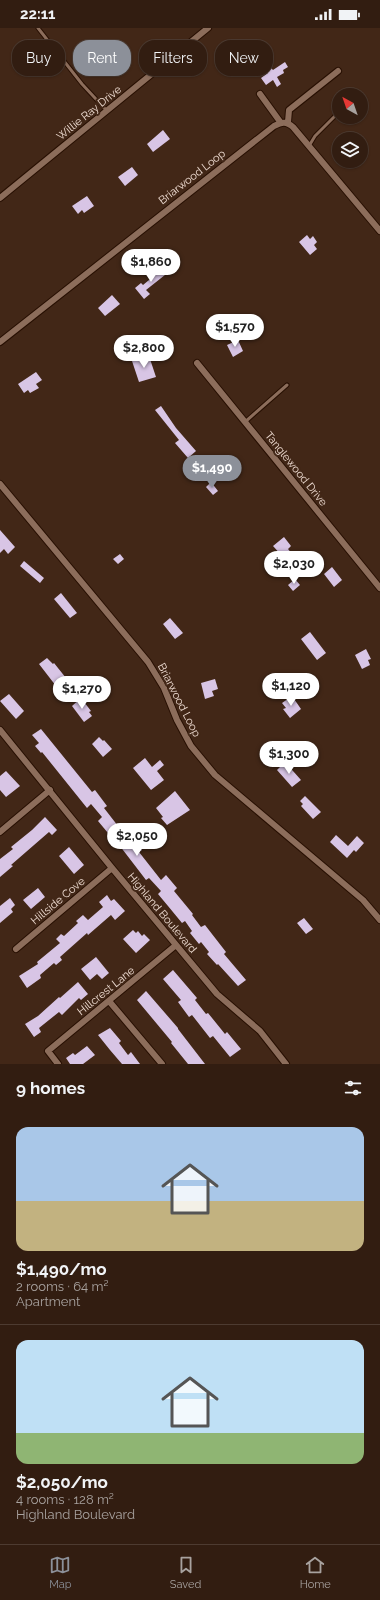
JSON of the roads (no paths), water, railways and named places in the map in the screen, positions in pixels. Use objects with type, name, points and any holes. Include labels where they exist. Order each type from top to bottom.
[{"type":"street","name":"Willie Ray Drive","points":[[0,198],[208,28]]},
{"type":"street","points":[[284,122],[290,110],[338,71]]},
{"type":"street","points":[[260,94],[284,122],[309,146],[380,231]]},
{"type":"street","name":"Briarwood Loop","points":[[0,342],[274,126],[284,122]]},
{"type":"street","name":"Tanglewood Drive","points":[[197,363],[380,588]]},
{"type":"street","name":"Briarwood Loop","points":[[0,484],[148,662],[164,688],[177,720],[191,746],[215,775],[363,900],[380,920]]},
{"type":"street","name":"Highland Boulevard","points":[[0,730],[217,994],[260,1031],[286,1064]]},
{"type":"street","points":[[0,832],[50,790]]},
{"type":"street","name":"Hillside Cove","points":[[16,949],[112,868]]},
{"type":"street","name":"Hillcrest Lane","points":[[58,1064],[48,1051],[176,945]]},
{"type":"street","points":[[110,1001],[162,1064]]},
{"type":"lane","points":[[38,28],[82,84],[107,111]]},
{"type":"lane","points":[[309,146],[315,136],[332,119]]},
{"type":"lane","points":[[245,422],[287,385]]}]
